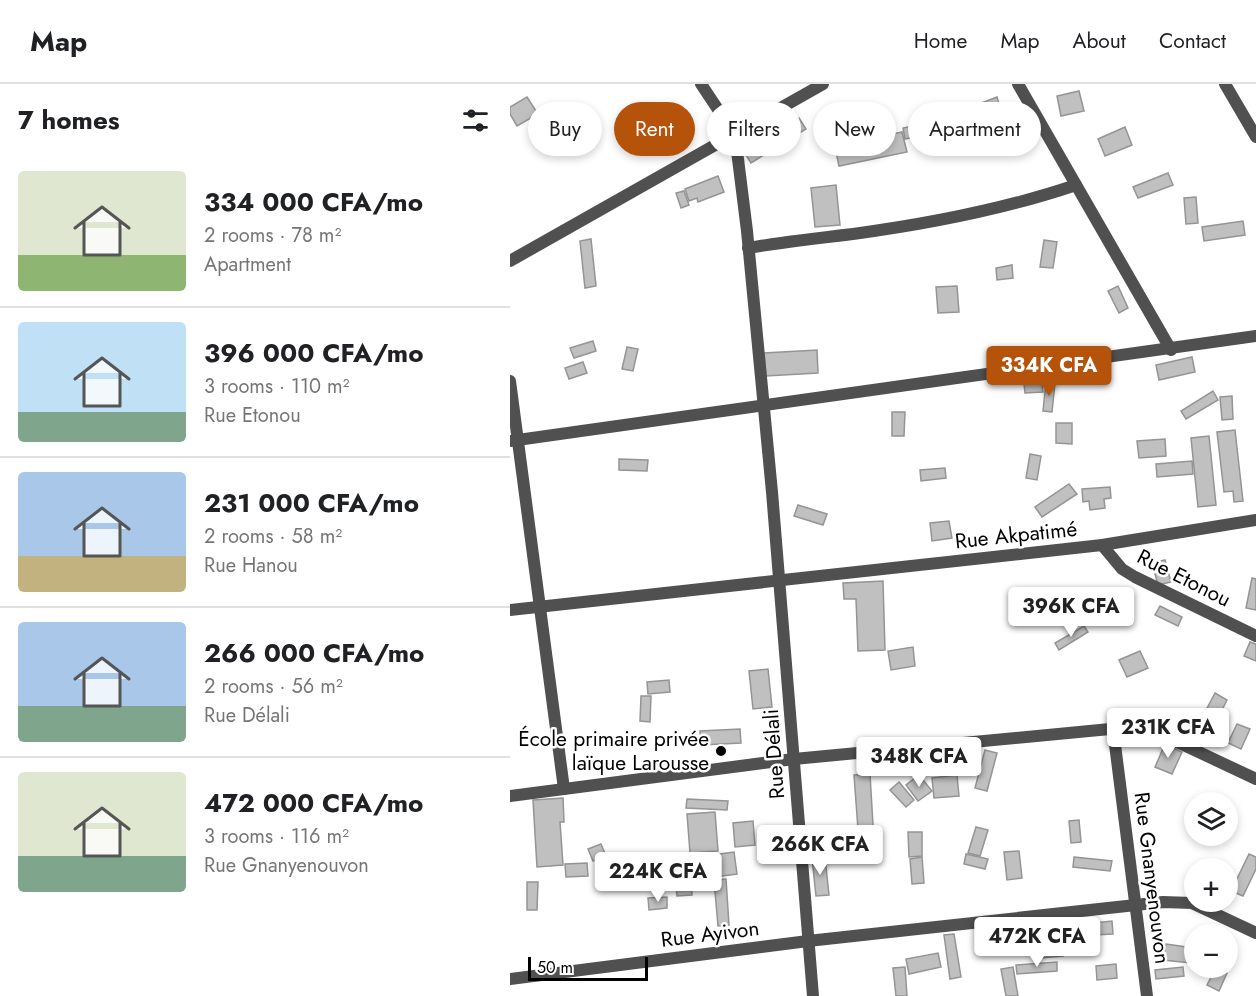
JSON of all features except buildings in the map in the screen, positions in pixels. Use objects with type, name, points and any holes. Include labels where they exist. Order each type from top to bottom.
[{"type":"street","points":[[701,84],[713,102]]},
{"type":"street","points":[[793,102],[824,84]]},
{"type":"street","points":[[1018,84],[1171,350]]},
{"type":"street","points":[[1225,84],[1256,137]]},
{"type":"street","points":[[510,261],[707,151]]},
{"type":"street","name":"Rue Délali","points":[[737,156],[764,404],[813,996]]},
{"type":"street","points":[[748,248],[803,238],[852,234],[925,222],[1040,197],[1076,185]]},
{"type":"street","points":[[514,440],[1171,350],[1256,336]]},
{"type":"street","points":[[510,381],[514,440],[564,789]]},
{"type":"street","name":"Rue Akpatimé","points":[[510,610],[1102,545],[1256,520]]},
{"type":"street","name":"Rue Etonou","points":[[1102,545],[1114,561],[1135,577],[1256,636]]},
{"type":"street","points":[[510,796],[794,759],[1131,728],[1154,731],[1256,779]]},
{"type":"street","name":"Rue Gnanyenouvon","points":[[1113,729],[1147,996]]},
{"type":"street","name":"Rue Ayivon","points":[[510,979],[808,941],[1136,904],[1192,903],[1256,933]]},
{"type":"place","name":"École primaire privée laïque Larousse","points":[[721,751]]}]
